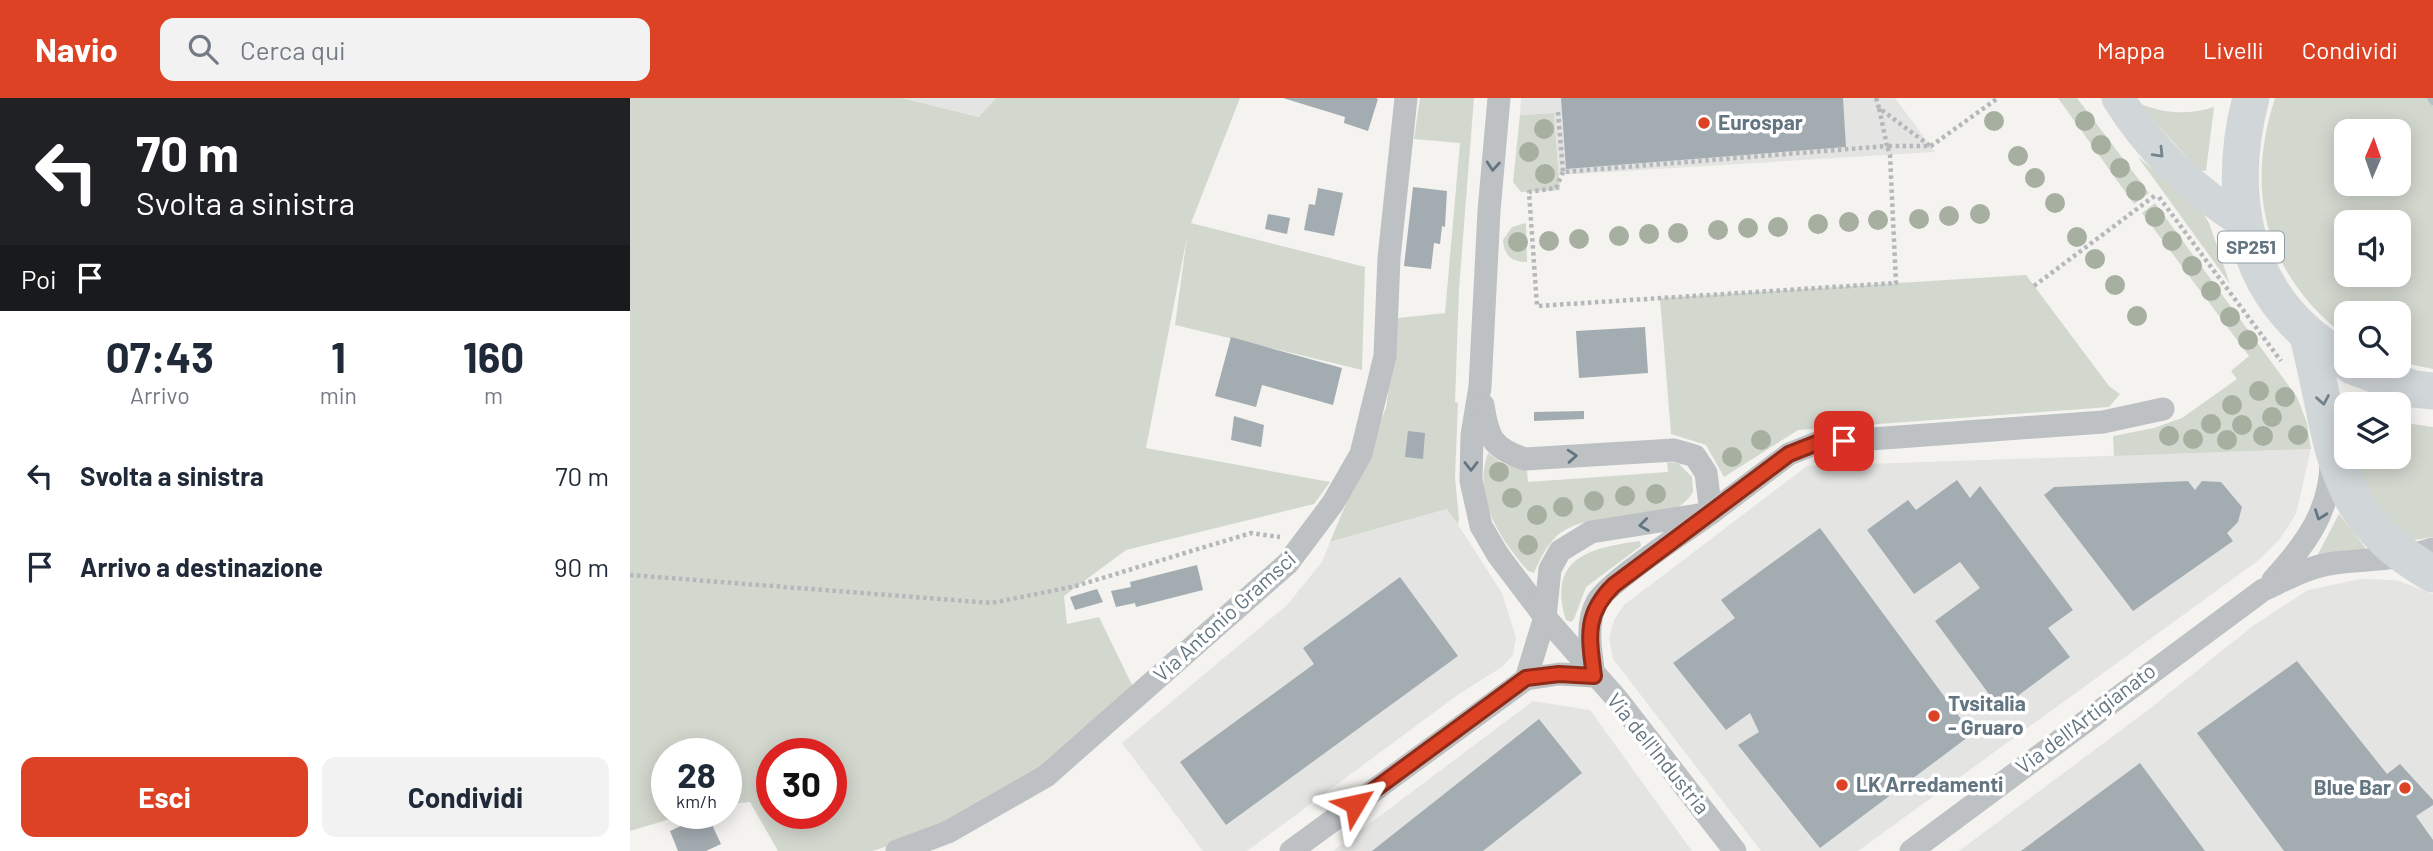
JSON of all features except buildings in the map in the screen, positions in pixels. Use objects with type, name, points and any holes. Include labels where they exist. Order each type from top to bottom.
[{"type":"main road","name":"SP251","points":[[2118,98],[2147,140],[2179,174],[2243,222]]},
{"type":"main road","name":"SP251","points":[[2251,98],[2241,136],[2238,179],[2243,222],[2267,283],[2285,309],[2307,333],[2334,353]]},
{"type":"main road","name":"SP251","points":[[2307,333],[2332,449],[2354,506],[2424,560]]},
{"type":"main road","points":[[2384,378],[2414,389],[2433,391]]},
{"type":"street","name":"Via Antonio Gramsci","points":[[897,851],[948,832],[1046,776],[1288,563],[1305,544],[1361,454],[1377,394],[1385,356],[1388,258],[1406,98]]},
{"type":"street","points":[[1499,98],[1489,211],[1480,387],[1472,435],[1471,481],[1481,526],[1498,555],[1594,676]]},
{"type":"street","points":[[1480,387],[1487,435],[1506,453],[1525,458],[1684,451],[1695,456],[1706,473],[1711,513]]},
{"type":"street","points":[[1594,676],[1590,624],[1597,602],[1614,585],[1789,454],[1817,443],[2103,422],[2163,408]]},
{"type":"street","points":[[2263,590],[2296,555],[2317,525],[2331,483],[2332,449]]},
{"type":"street","points":[[1526,678],[1545,617],[1550,569],[1560,551],[1591,532],[1711,513]]},
{"type":"street","points":[[2263,590],[2305,570],[2324,566],[2424,560]]},
{"type":"street","name":"Via dell'Artigianato","points":[[1910,851],[2263,590]]},
{"type":"street","name":"Via dell'Industria","points":[[1291,851],[1526,678],[1559,674],[1594,676],[1617,699],[1735,851]]},
{"type":"path","points":[[1558,112],[1563,172],[1556,188],[1529,192],[1537,306],[1896,284],[1890,155],[1876,98]]},
{"type":"path","points":[[1563,172],[1886,146],[1931,146],[1998,98]]},
{"type":"path","points":[[1879,108],[1931,146]]},
{"type":"path","points":[[2150,184],[2285,367]]},
{"type":"path","points":[[2034,286],[2157,194]]},
{"type":"path","points":[[630,575],[992,603],[1076,586],[1251,533],[1305,544]]},
{"type":"shaded area","points":[[630,98],[902,98],[979,117],[996,98],[1240,98],[1191,223],[1365,267],[1362,370],[1175,325],[1187,237],[1146,448],[1330,482],[1314,504],[1126,550],[1064,596],[1067,624],[1099,617],[1133,687],[1036,771],[927,834],[872,851],[778,851],[765,829],[847,829],[847,738],[756,738],[756,812],[750,802],[742,803],[742,738],[651,738],[651,825],[630,831]]},
{"type":"shaded area","points":[[902,98],[996,98],[980,117]]},
{"type":"shaded area","points":[[1420,98],[1474,98],[1459,289],[1455,402],[1458,403],[1455,478],[1458,524],[1447,509],[1330,542],[1386,408],[1398,318],[1445,313],[1460,143],[1414,139]]},
{"type":"shaded area","name":"Eurospar","points":[[1521,98],[1895,98],[1935,152],[1559,175],[1554,113],[1520,115]]},
{"type":"shaded area","points":[[2058,98],[2077,98],[2149,193],[2134,204]]},
{"type":"shaded area","points":[[2275,98],[2433,98],[2433,369],[2411,364],[2411,301],[2334,301],[2334,327],[2319,314],[2280,260],[2269,230],[2263,200],[2262,167],[2266,133]]},
{"type":"shaded area","points":[[2137,103],[2175,112],[2194,112],[2214,107],[2206,171],[2199,170]]},
{"type":"shaded area","points":[[1554,113],[1560,190],[1521,192],[1513,182],[1520,115]]},
{"type":"shaded area","points":[[2138,157],[2201,210],[2209,223],[2230,284]]},
{"type":"shaded area","points":[[2155,203],[2297,397],[2307,423],[2311,449],[2114,456],[2113,436],[2154,428],[2182,418],[2237,379],[2231,371],[2249,356],[2142,213]]},
{"type":"shaded area","points":[[1526,223],[1527,262],[1517,261],[1505,250],[1503,240],[1512,227]]},
{"type":"shaded area","points":[[2026,275],[2109,386],[2120,394],[2109,407],[1798,430],[1724,477],[1706,445],[1671,434],[1660,298]]},
{"type":"shaded area","points":[[2411,424],[2433,427],[2433,537],[2409,541],[2385,524],[2356,469],[2411,469]]},
{"type":"shaded area","points":[[2311,449],[2296,514],[2280,539],[2259,560],[1858,851],[1761,851],[1613,659],[1609,638],[1614,620],[1624,605],[1807,466]]},
{"type":"shaded area","points":[[1488,453],[1502,463],[1527,470],[1528,482],[1668,472],[1667,462],[1678,463],[1692,477],[1693,492],[1681,505],[1665,513],[1586,522],[1568,528],[1553,540],[1534,573],[1528,571],[1508,545],[1486,502],[1484,470]]},
{"type":"shaded area","points":[[1448,509],[1502,593],[1516,638],[1513,655],[1502,667],[1459,694],[1247,851],[1203,851],[1122,743],[1287,605],[1322,562],[1330,542]]},
{"type":"shaded area","points":[[2339,514],[2367,550],[2317,556]]},
{"type":"shaded area","points":[[1640,541],[1641,546],[1586,587],[1574,619],[1571,622],[1566,620],[1562,599],[1563,582],[1568,569],[1590,552]]},
{"type":"shaded area","points":[[2360,579],[2396,580],[2433,594],[2433,851],[1959,851],[2148,710],[2254,625],[2308,590]]},
{"type":"shaded area","points":[[1533,701],[1590,710],[1692,851],[1333,851]]},
{"type":"place","name":"Eurospar","points":[[1704,123]]},
{"type":"place","name":"Tvsitalia - Gruaro","points":[[1934,716]]},
{"type":"place","name":"LK Arredamenti","points":[[1842,785]]},
{"type":"place","name":"Blue Bar","points":[[2405,788]]},
{"type":"route","points":[[1355,804],[1526,678],[1559,674],[1594,676],[1590,624],[1597,602],[1614,585],[1789,454],[1817,443],[1844,441]]}]
